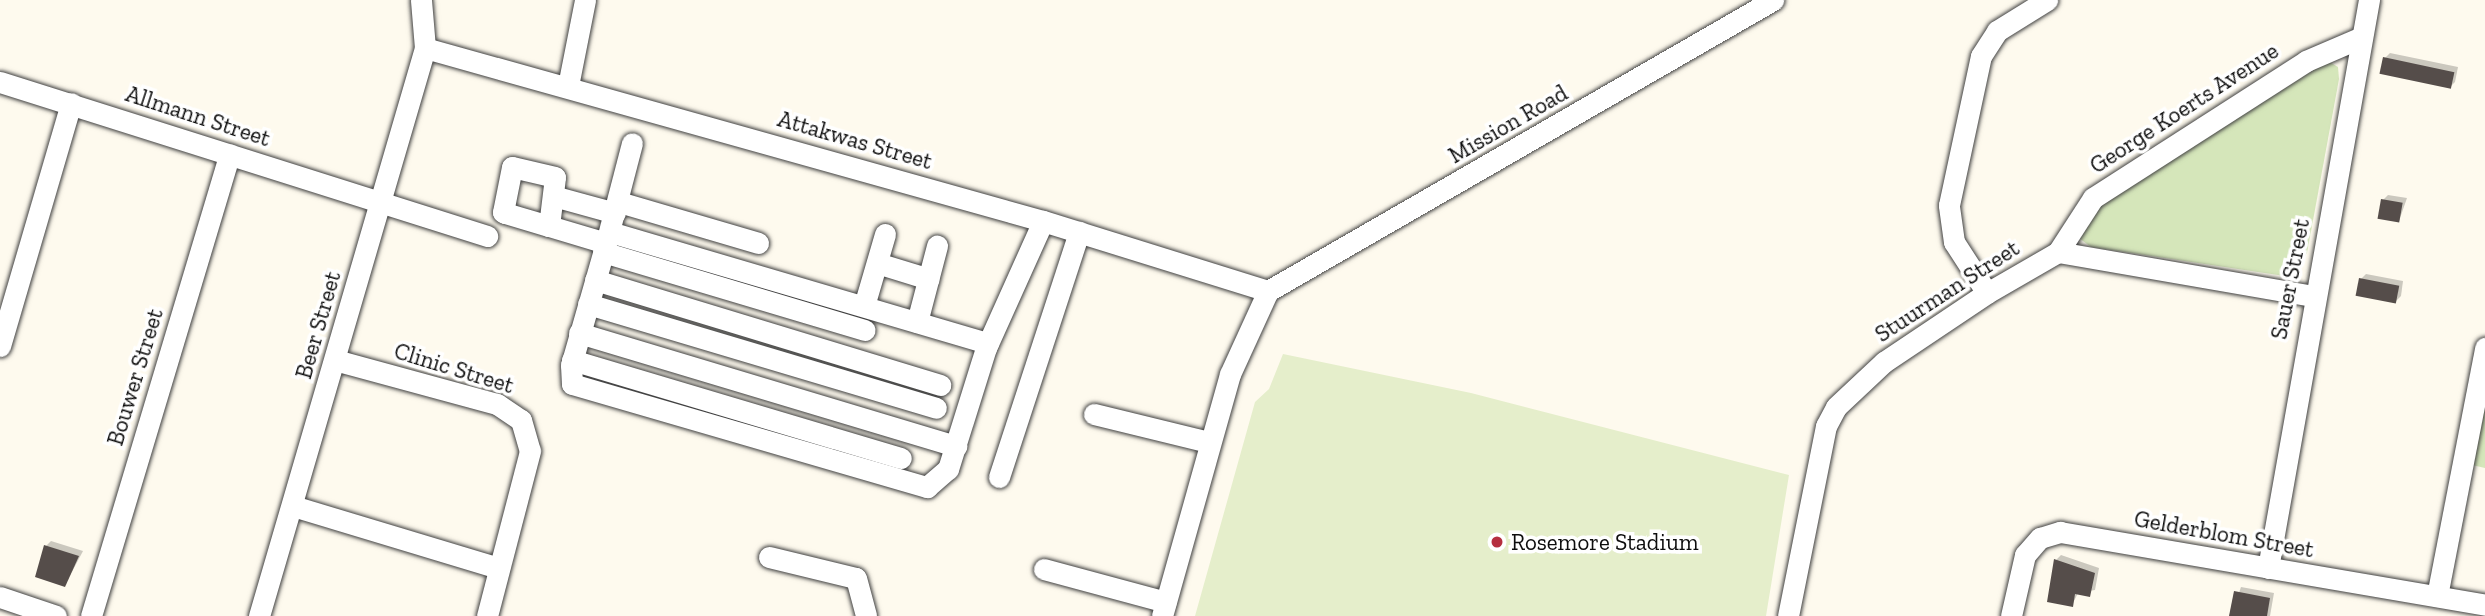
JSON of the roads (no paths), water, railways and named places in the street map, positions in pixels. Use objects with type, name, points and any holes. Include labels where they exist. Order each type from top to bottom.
[{"type":"street","points":[[421,0],[425,48]]},
{"type":"street","points":[[568,86],[585,0]]},
{"type":"street","name":"Mission Road","points":[[1268,291],[1773,0]]},
{"type":"street","points":[[1987,293],[1950,232],[1955,178],[1987,44],[2047,0]]},
{"type":"street","name":"Sauer Street","points":[[2268,568],[2312,296],[2369,0]]},
{"type":"street","name":"George Koerts Avenue","points":[[2058,251],[2093,198],[2306,61],[2362,37]]},
{"type":"street","name":"Attakwas Street","points":[[425,48],[1043,221],[1268,291]]},
{"type":"street","name":"Beer Street","points":[[259,616],[425,48]]},
{"type":"street","name":"Allmann Street","points":[[0,82],[487,236]]},
{"type":"street","points":[[0,346],[71,103]]},
{"type":"street","points":[[632,143],[611,228],[579,333],[570,382],[927,487],[943,478],[956,446],[988,343],[1043,221]]},
{"type":"street","name":"Bouwer Street","points":[[91,616],[230,154]]},
{"type":"street","points":[[549,226],[557,197],[553,174],[512,167],[503,212],[549,226],[709,229],[758,243]]},
{"type":"street","points":[[557,197],[611,228],[792,308],[865,330]]},
{"type":"street","points":[[611,228],[701,260],[988,343]]},
{"type":"street","points":[[701,260],[709,229]]},
{"type":"street","points":[[999,477],[1079,233]]},
{"type":"street","points":[[864,306],[885,234]]},
{"type":"street","points":[[917,322],[937,246]]},
{"type":"street","name":"Stuurman Street","points":[[1788,616],[1826,426],[1836,407],[1884,362],[1987,293],[2058,251],[2312,296]]},
{"type":"street","points":[[877,263],[929,279]]},
{"type":"street","points":[[595,280],[940,386]]},
{"type":"street","points":[[756,438],[797,286]]},
{"type":"street","points":[[1044,569],[1164,609],[1209,442],[1252,314],[1268,291]]},
{"type":"street","points":[[588,304],[936,408]]},
{"type":"street","points":[[579,333],[956,446]]},
{"type":"street","points":[[2437,596],[2485,348]]},
{"type":"street","name":"Clinic Street","points":[[335,360],[496,404],[521,420],[530,451],[487,616]]},
{"type":"street","points":[[572,360],[901,458]]},
{"type":"street","points":[[857,415],[872,365]]},
{"type":"street","points":[[815,456],[830,408]]},
{"type":"street","points":[[1094,414],[1209,442]]},
{"type":"street","points":[[293,506],[499,568]]},
{"type":"street","name":"Gelderblom Street","points":[[2011,616],[2025,555],[2051,533],[2485,605]]},
{"type":"street","points":[[769,557],[856,578],[866,616]]},
{"type":"street","points":[[0,597],[55,616]]},
{"type":"place","name":"Rosemore Stadium","points":[[1497,542]]}]
